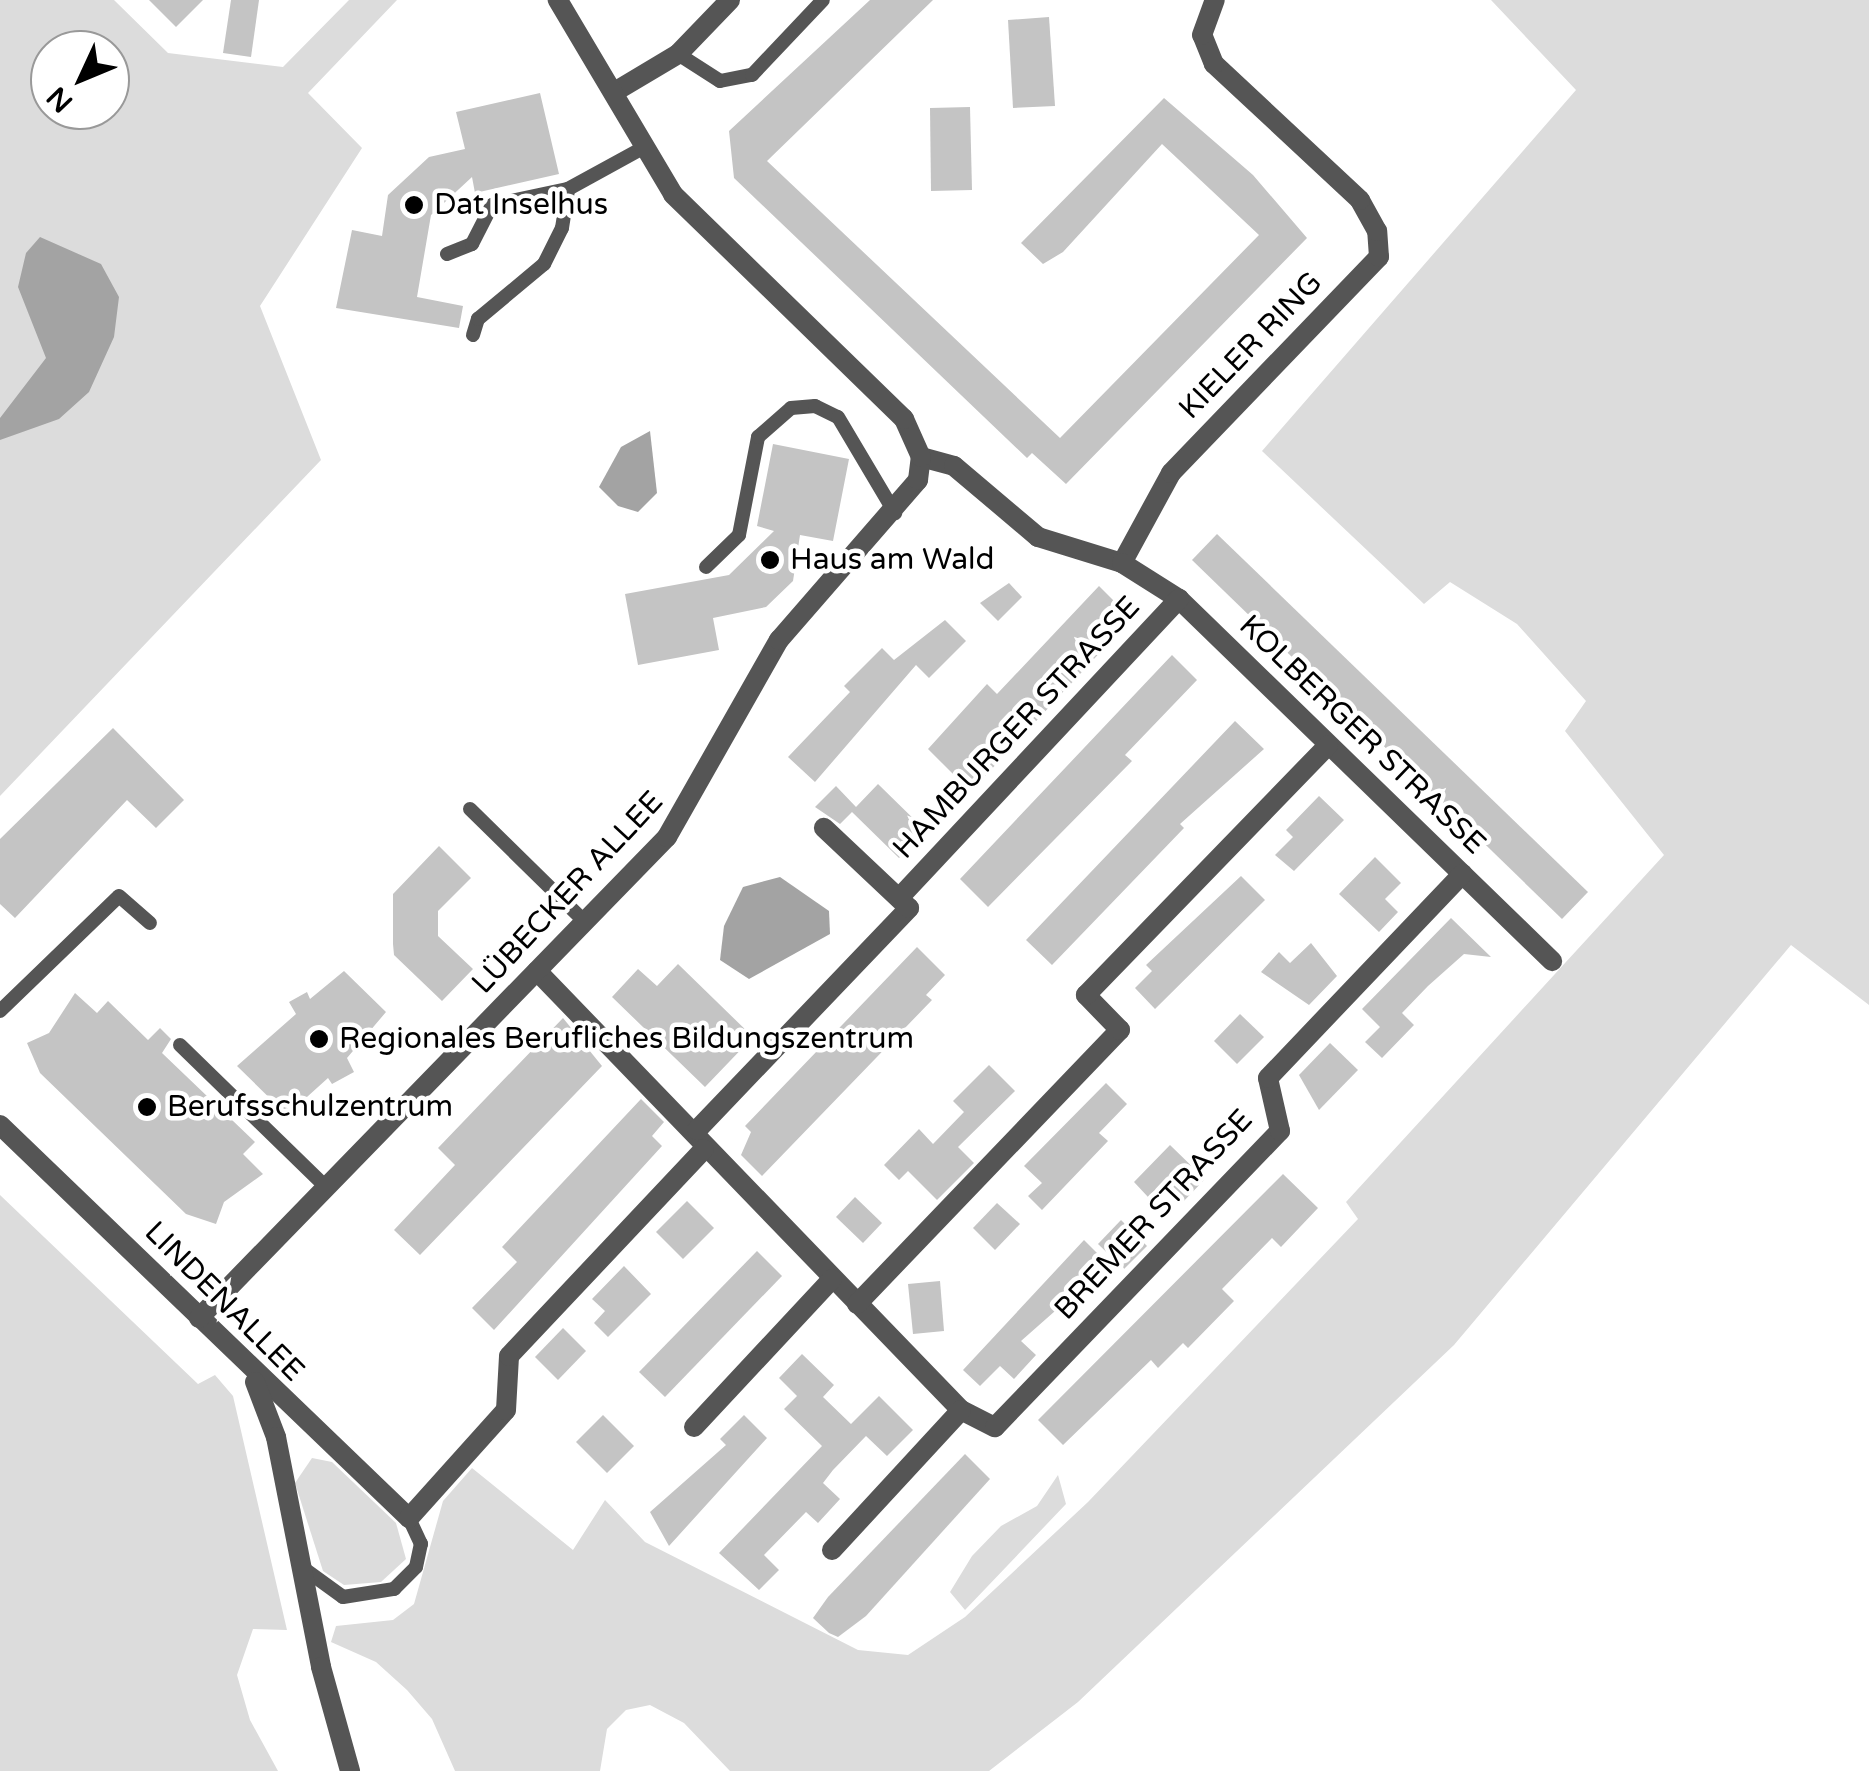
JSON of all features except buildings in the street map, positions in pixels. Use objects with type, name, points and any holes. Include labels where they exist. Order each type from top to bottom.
[{"type":"street","points":[[558,0],[616,91],[643,148],[700,226],[904,419],[921,457],[954,466],[1038,537],[1122,563]]},
{"type":"street","points":[[616,91],[678,54],[730,0]]},
{"type":"street","name":"KIELER RING","points":[[1122,563],[1172,473],[1379,257],[1378,232],[1360,200],[1214,64],[1202,36],[1215,0]]},
{"type":"street","name":"LÜBECKER ALLEE","points":[[198,1318],[538,971],[689,810],[779,640],[895,513],[918,480],[921,457]]},
{"type":"street","name":"KOLBERGER STRASSE","points":[[1122,563],[1179,599],[1552,961]]},
{"type":"street","name":"HAMBURGER STRASSE","points":[[899,898],[1179,599]]},
{"type":"street","points":[[858,1304],[1120,1030],[1086,996],[1328,744]]},
{"type":"street","name":"HAMBURGER STRASSE","points":[[409,1518],[506,1410],[509,1356],[910,908],[824,828]]},
{"type":"street","name":"BREMER STRASSE","points":[[961,1410],[995,1426],[1280,1131],[1268,1078],[1462,874]]},
{"type":"street","points":[[538,971],[961,1410],[832,1550]]},
{"type":"street","name":"LINDENALLEE","points":[[0,1125],[253,1375],[409,1518]]},
{"type":"street","points":[[694,1427],[832,1278]]},
{"type":"street","points":[[253,1375],[276,1437],[299,1564],[350,1771]]},
{"type":"lane","points":[[678,54],[720,81],[752,75],[823,0]]},
{"type":"lane","points":[[447,254],[472,244],[492,204],[568,188],[643,148]]},
{"type":"lane","points":[[473,335],[478,319],[544,264],[562,228],[568,188]]},
{"type":"lane","points":[[706,567],[740,535],[758,438],[791,408],[815,406],[838,417],[895,513]]},
{"type":"lane","points":[[470,809],[585,922]]},
{"type":"lane","points":[[0,1011],[119,896],[150,924]]},
{"type":"lane","points":[[180,1045],[328,1188]]},
{"type":"lane","points":[[299,1564],[343,1598],[394,1590],[416,1567],[421,1544],[409,1518]]},
{"type":"shaded area","points":[[0,0],[114,0],[168,53],[283,67],[349,0],[397,0],[308,93],[362,148],[260,306],[321,460],[0,796]]},
{"type":"shaded area","points":[[1491,0],[1869,0],[1869,1005],[1791,945],[1454,1345],[1078,1702],[989,1771],[730,1771],[684,1723],[650,1705],[626,1710],[607,1729],[600,1771],[455,1771],[432,1719],[407,1690],[376,1662],[331,1642],[336,1626],[393,1620],[414,1604],[443,1501],[472,1468],[573,1550],[605,1500],[645,1542],[858,1650],[908,1655],[965,1617],[1088,1502],[1358,1219],[1346,1202],[1664,855],[1565,731],[1586,701],[1517,624],[1450,582],[1424,604],[1262,451],[1576,90]]},
{"type":"shaded area","points":[[40,237],[101,264],[119,297],[114,337],[89,392],[59,419],[0,440],[0,418],[46,358],[18,287],[26,253]]},
{"type":"shaded area","points":[[650,431],[657,493],[638,512],[618,506],[599,487],[621,447]]},
{"type":"shaded area","points":[[780,877],[829,911],[830,934],[749,979],[720,960],[724,926],[743,887]]},
{"type":"shaded area","points":[[0,1195],[198,1384],[215,1375],[233,1396],[287,1630],[253,1629],[237,1675],[250,1720],[278,1771],[0,1771]]},
{"type":"shaded area","points":[[312,1458],[332,1462],[396,1523],[406,1559],[381,1582],[344,1585],[323,1571],[295,1483]]},
{"type":"shaded area","points":[[1058,1475],[1066,1504],[965,1610],[950,1592],[972,1556],[1001,1526],[1037,1506]]},
{"type":"place","name":"Dat Inselhus","points":[[414,205]]},
{"type":"place","name":"Haus am Wald","points":[[770,560]]},
{"type":"place","name":"Regionales Berufliches Bildungszentrum","points":[[319,1039]]},
{"type":"place","name":"Berufsschulzentrum","points":[[147,1107]]}]
